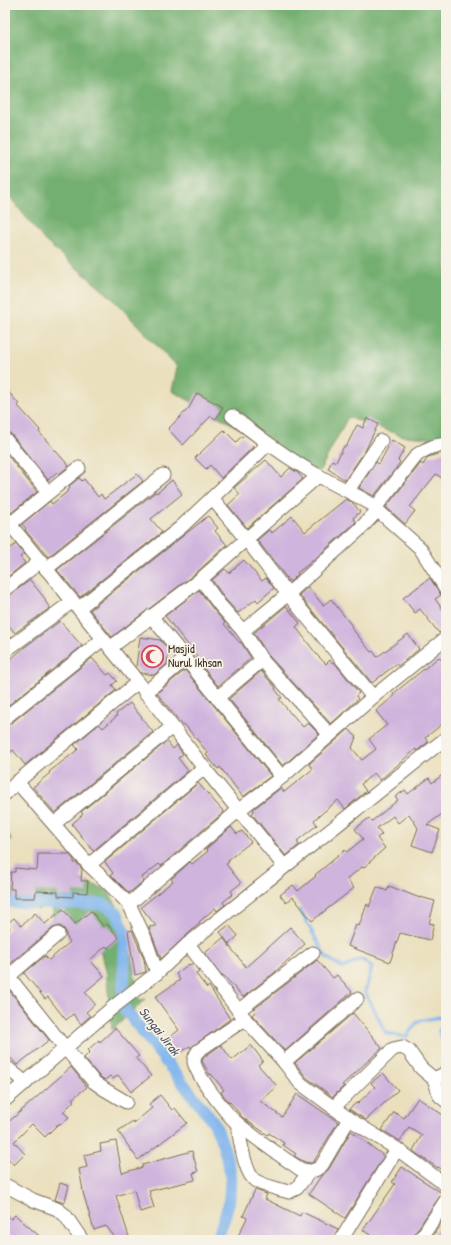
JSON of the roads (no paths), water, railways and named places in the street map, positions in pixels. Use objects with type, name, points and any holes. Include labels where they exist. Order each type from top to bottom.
[{"type":"street","points":[[232,416],[268,444],[318,476],[348,490],[373,505],[420,548],[446,589]]},
{"type":"street","points":[[5,439],[48,492]]},
{"type":"street","points":[[348,490],[381,441]]},
{"type":"street","points":[[5,651],[76,605],[180,528],[268,444]]},
{"type":"street","points":[[243,631],[288,594],[374,516],[376,508],[417,455],[425,449],[446,444]]},
{"type":"street","points":[[79,468],[7,521],[142,687],[204,768],[284,866]]},
{"type":"street","points":[[5,589],[43,565],[163,475]]},
{"type":"street","points":[[5,718],[106,643],[151,616],[201,579],[318,476]]},
{"type":"street","points":[[212,498],[246,539],[288,594],[373,697]]},
{"type":"street","points":[[201,579],[243,631],[262,660],[330,735]]},
{"type":"street","points":[[151,616],[282,776]]},
{"type":"street","points":[[128,904],[239,810],[282,776],[373,697],[446,638]]},
{"type":"street","points":[[5,794],[17,782],[142,687],[185,659]]},
{"type":"street","points":[[217,698],[262,660]]},
{"type":"street","points":[[54,824],[172,727]]},
{"type":"street","points":[[5,1100],[112,1008],[157,973],[188,944],[446,738]]},
{"type":"street","points":[[89,865],[204,768]]},
{"type":"street","points":[[17,782],[89,865],[128,904],[145,938],[157,973]]},
{"type":"street","points":[[58,934],[7,974],[94,1082],[126,1102]]},
{"type":"street","points":[[188,944],[242,1015],[284,1062],[300,1083],[333,1108],[397,1149],[446,1184]]},
{"type":"street","points":[[309,1172],[300,1169],[237,1123],[224,1109],[202,1079],[194,1061],[198,1050],[242,1015],[313,953]]},
{"type":"street","points":[[284,1062],[357,999]]},
{"type":"street","points":[[333,1108],[393,1049],[397,1047],[402,1047],[409,1051],[421,1068],[440,1076],[440,1096],[446,1101]]},
{"type":"street","points":[[5,1066],[26,1083]]},
{"type":"street","points":[[237,1123],[249,1174],[256,1181],[289,1192],[297,1188],[309,1172],[322,1165],[349,1119]]},
{"type":"street","points":[[341,1240],[397,1149]]},
{"type":"street","points":[[5,1185],[33,1200],[57,1209],[65,1215],[82,1240]]},
{"type":"street","points":[[420,1240],[446,1200]]},
{"type":"waterway","name":"Sungai Jirak","points":[[5,902],[103,904],[117,913],[125,933],[123,1007],[215,1124],[224,1148],[231,1175],[229,1203],[217,1240]]},
{"type":"waterway","points":[[300,910],[326,957],[343,968],[361,959],[372,967],[365,992],[386,1033],[406,1037],[418,1021],[440,1017],[445,1023],[439,1031],[443,1041],[446,1041]]},
{"type":"place","name":"Masjid Nurul Ikhsan","points":[[153,656]]}]
